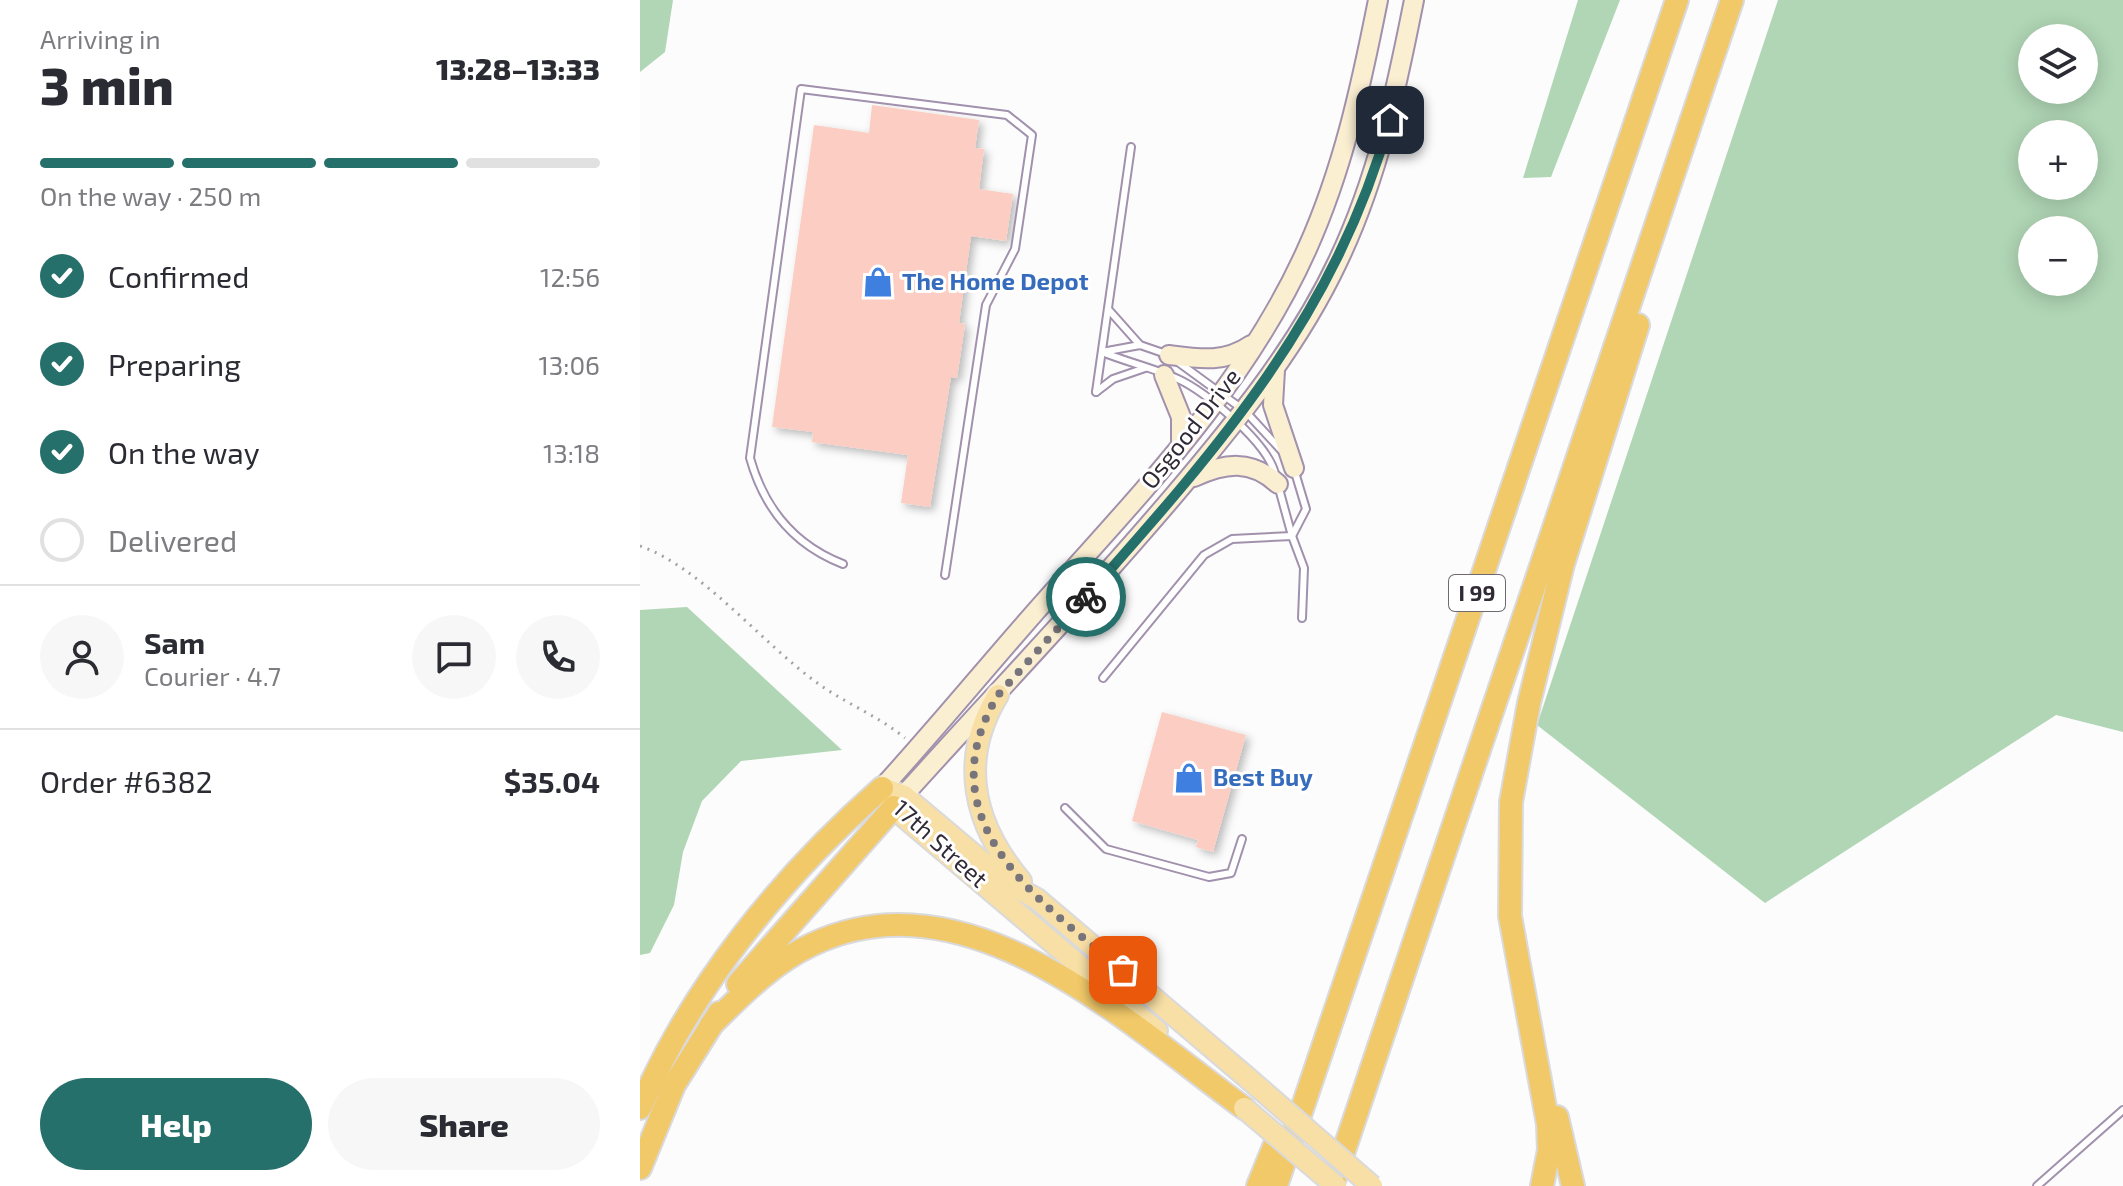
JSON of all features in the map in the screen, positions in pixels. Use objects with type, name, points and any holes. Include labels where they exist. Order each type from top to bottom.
[{"type":"highway","name":"I 99","points":[[1276,1186],[1677,0]]},
{"type":"highway","name":"I 99","points":[[1334,1186],[1732,0]]},
{"type":"highway","points":[[1542,1186],[1549,1150],[1548,1124],[1510,916],[1508,844],[1511,802],[1529,703],[1563,564],[1679,193],[1716,50]]},
{"type":"highway","points":[[640,1168],[674,1085],[743,976],[893,797]]},
{"type":"highway","points":[[640,1108],[673,1041],[736,946],[838,826],[893,797]]},
{"type":"highway","points":[[711,1025],[766,973],[809,946],[871,926],[934,926],[986,940],[1074,986],[1244,1108]]},
{"type":"highway","points":[[1258,1186],[1344,982]]},
{"type":"highway","points":[[1522,984],[1573,1186]]},
{"type":"main road","name":"Osgood Drive","points":[[893,797],[918,748],[1181,444],[1260,339],[1307,251],[1343,156],[1378,0]]},
{"type":"main road","name":"Osgood Drive","points":[[893,797],[998,695],[1240,417],[1275,367],[1337,264],[1366,196],[1396,98],[1414,0]]},
{"type":"main road","points":[[1169,355],[1216,360],[1239,353],[1260,339]]},
{"type":"main road","points":[[1275,367],[1273,405],[1294,468]]},
{"type":"main road","points":[[1164,375],[1181,417],[1181,444]]},
{"type":"main road","points":[[1187,479],[1215,467],[1244,465],[1267,474],[1278,484]]},
{"type":"main road","points":[[998,695],[987,713],[976,755],[977,794],[986,828],[999,855],[1037,899]]},
{"type":"main road","name":"17th Street","points":[[893,797],[1334,1186]]},
{"type":"main road","name":"17th Street","points":[[893,797],[1005,881],[1037,899],[1372,1186]]},
{"type":"lane","points":[[843,564],[806,547],[792,535],[756,479],[750,458],[801,89],[1007,115],[1032,135],[1015,249],[986,305],[945,575]]},
{"type":"lane","points":[[1131,147],[1096,392],[1113,379],[1145,368]]},
{"type":"lane","points":[[1108,308],[1140,345]]},
{"type":"lane","points":[[1102,352],[1140,345],[1169,355],[1294,468],[1306,509],[1292,536]]},
{"type":"lane","points":[[1102,352],[1180,380],[1218,398],[1240,417],[1266,454],[1304,568],[1302,618]]},
{"type":"lane","points":[[1103,678],[1211,550],[1251,535],[1292,536]]},
{"type":"lane","points":[[1065,808],[1106,849],[1209,877],[1231,873],[1242,839]]},
{"type":"lane","points":[[2037,1186],[2123,1110]]},
{"type":"path","points":[[640,546],[662,556],[709,592],[816,683],[887,723],[918,748]]},
{"type":"green space","points":[[640,0],[673,0],[665,52],[640,72]]},
{"type":"green space","points":[[1578,0],[1620,0],[1551,177],[1523,178]]},
{"type":"green space","points":[[1778,0],[2123,0],[2123,732],[2056,715],[1765,903],[1537,725]]},
{"type":"green space","points":[[687,607],[842,750],[741,761],[702,801],[683,852],[674,905],[650,953],[640,955],[640,610]]},
{"type":"building","name":"The Home Depot","points":[[872,105],[979,120],[975,148],[984,149],[979,189],[1013,194],[1006,241],[971,236],[959,323],[965,324],[957,378],[951,377],[930,507],[901,503],[908,455],[812,442],[813,432],[772,427],[814,125],[869,133]]},
{"type":"building","name":"Best Buy","points":[[1162,712],[1246,735],[1213,852],[1196,847],[1198,840],[1132,821]]},
{"type":"way so far","points":[[1086,597],[998,695],[982,729],[975,775],[980,811],[1004,862],[1037,899],[1123,970]]},
{"type":"place","name":"The Home Depot","points":[[878,282]]},
{"type":"place","name":"Best Buy","points":[[1189,778]]},
{"type":"route","points":[[1086,597],[1245,411],[1298,333],[1337,264],[1353,227],[1390,120]]}]
